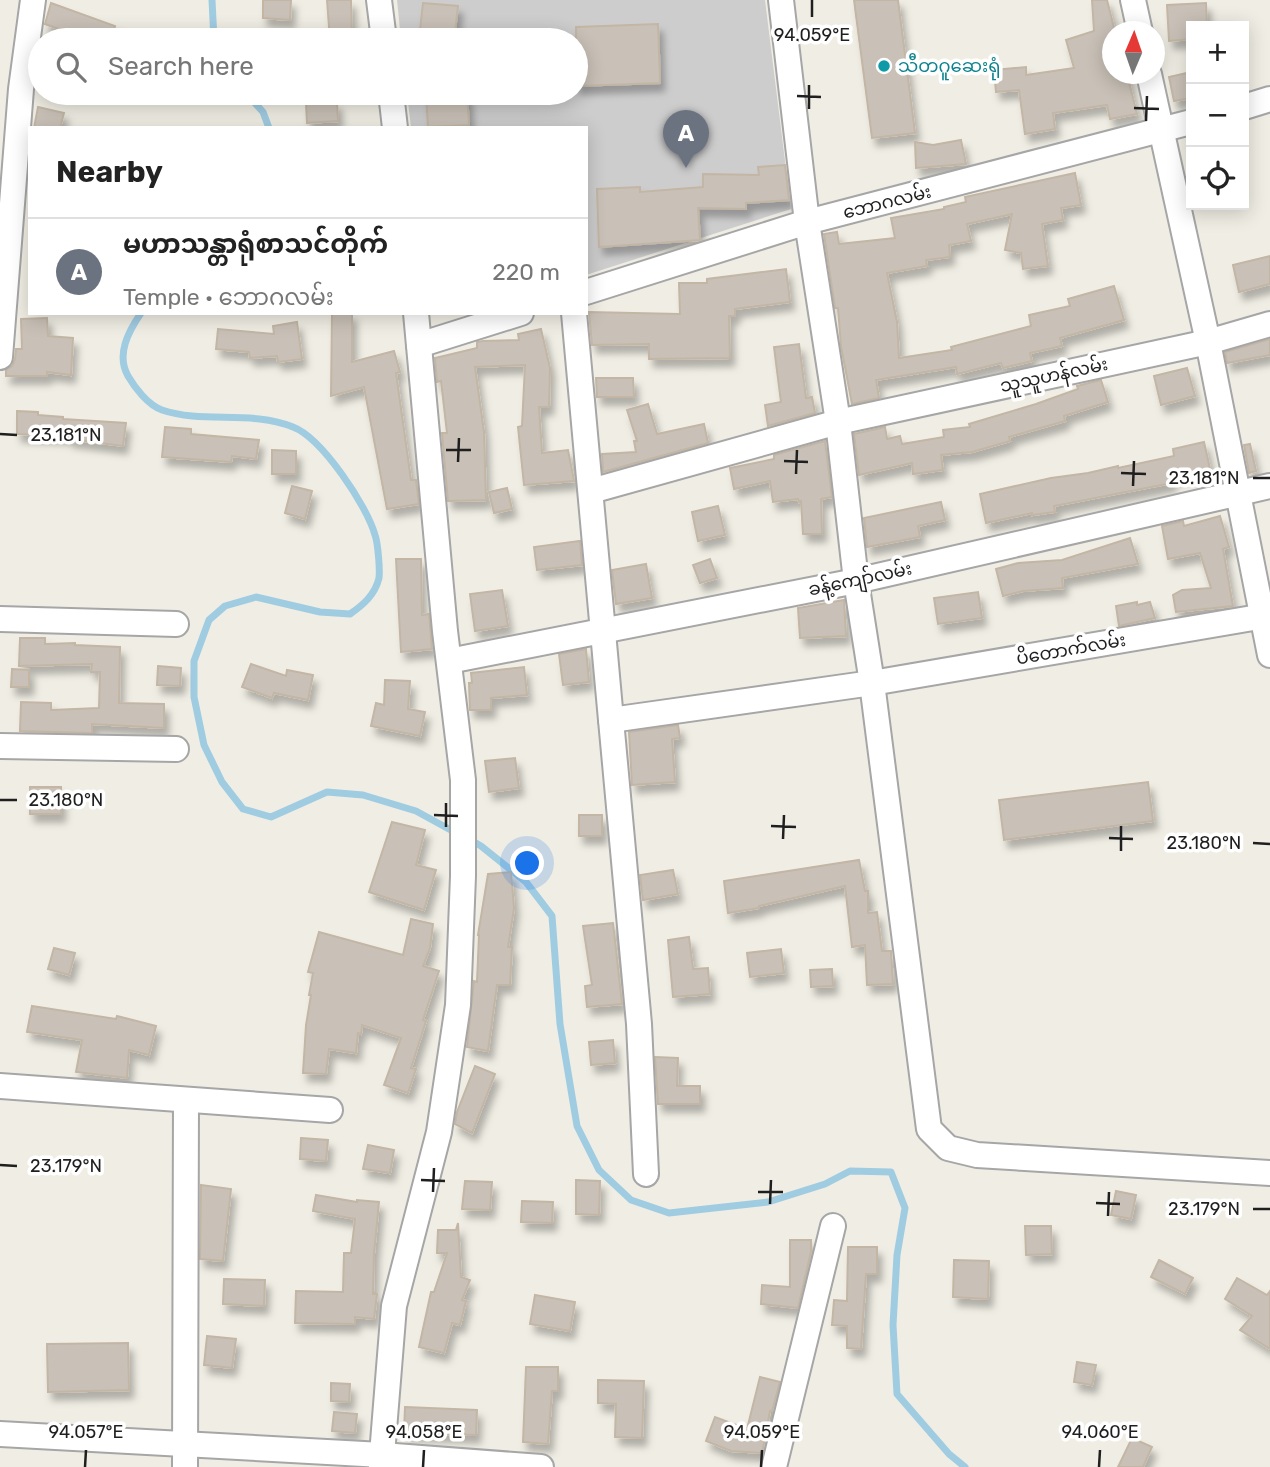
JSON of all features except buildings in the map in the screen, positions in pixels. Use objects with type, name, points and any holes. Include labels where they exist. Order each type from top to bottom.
[{"type":"street","points":[[0,357],[10,88],[33,0]]},
{"type":"street","points":[[379,0],[382,28]]},
{"type":"street","points":[[781,0],[807,222],[838,422],[856,581],[872,683],[929,1129],[948,1149],[977,1155],[1270,1173]]},
{"type":"street","points":[[1133,0],[1138,21]]},
{"type":"street","points":[[1151,84],[1208,342],[1238,494],[1267,615],[1270,655]]},
{"type":"street","points":[[1249,105],[1270,99]]},
{"type":"street","points":[[392,105],[395,126]]},
{"type":"street","name":"ဘောဂလမ်း","points":[[588,291],[807,222],[1186,124]]},
{"type":"street","points":[[381,1461],[394,1306],[439,1132],[458,1005],[463,876],[463,780],[416,315]]},
{"type":"street","points":[[419,345],[515,315]]},
{"type":"street","points":[[574,315],[639,1024],[646,1174]]},
{"type":"street","name":"သူသူဟန်လမ်း","points":[[591,491],[838,422],[1208,342],[1270,324]]},
{"type":"street","name":"ခန့်ကျော်လမ်း","points":[[449,661],[856,581],[1270,486]]},
{"type":"street","name":"ပိတောက်လမ်း","points":[[611,720],[872,683],[1267,615]]},
{"type":"street","points":[[0,619],[176,624]]},
{"type":"street","points":[[0,747],[176,749]]},
{"type":"street","points":[[0,1086],[330,1110]]},
{"type":"street","points":[[185,1456],[186,1100]]},
{"type":"street","points":[[774,1467],[833,1226]]},
{"type":"street","points":[[0,1434],[185,1456],[541,1467]]},
{"type":"shaded area","points":[[397,0],[765,0],[791,209],[588,274],[588,126],[411,126],[408,105],[588,105],[588,28],[400,28]]},
{"type":"waterway","points":[[212,0],[213,28]]},
{"type":"waterway","points":[[257,105],[263,112],[268,126]]},
{"type":"waterway","points":[[140,315],[125,344],[123,360],[128,376],[147,400],[157,408],[178,414],[261,419],[293,427],[305,434],[342,474],[363,507],[377,544],[379,578],[375,590],[350,614],[320,612],[256,597],[225,606],[209,620],[194,661],[194,697],[204,745],[222,782],[243,809],[271,817],[327,792],[363,795],[416,811],[458,834]]},
{"type":"waterway","points":[[469,839],[526,882],[552,916],[560,1024],[577,1126],[599,1170],[631,1200],[669,1213],[768,1202],[825,1184],[850,1171],[891,1172],[905,1208],[897,1255],[893,1325],[897,1394],[949,1454],[965,1467]]},
{"type":"place","name":"သီတဂူဆေးရုံ","points":[[884,66]]},
{"type":"place","name":"မဟာသန္တာရုံစာသင်တိုက်","points":[[686,168]]}]
